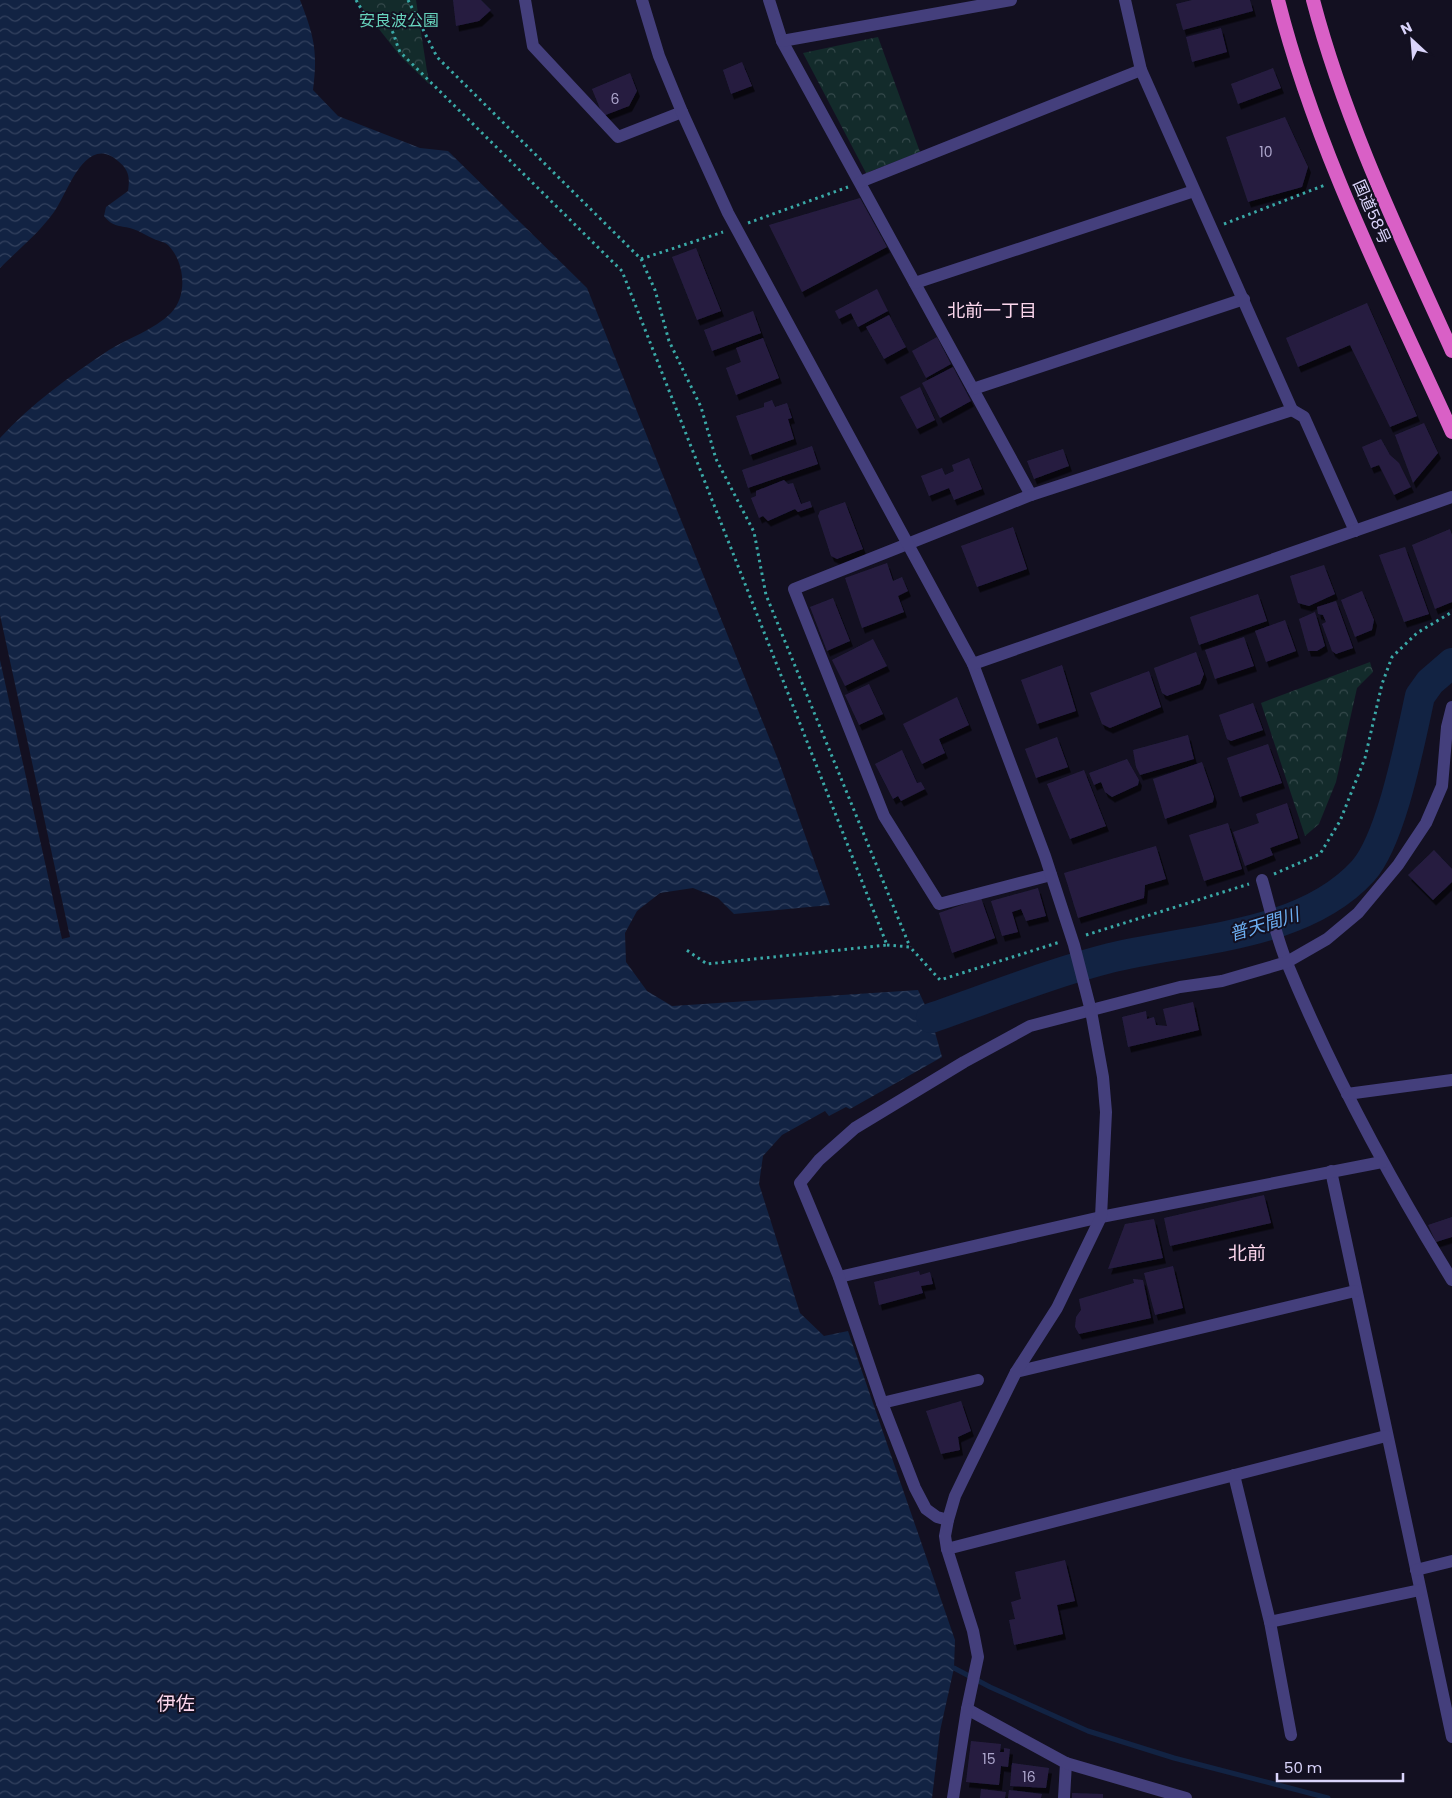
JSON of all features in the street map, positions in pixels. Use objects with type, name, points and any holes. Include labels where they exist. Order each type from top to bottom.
[{"type":"highway","name":"国道58号","points":[[1278,0],[1292,55],[1344,192],[1452,432]]},
{"type":"highway","name":"国道58号","points":[[1313,0],[1324,41],[1375,181],[1452,351]]},
{"type":"street","points":[[525,0],[533,46],[618,137],[682,112]]},
{"type":"street","points":[[642,0],[659,56],[728,213],[973,664],[1073,942],[1089,1006],[1103,1077],[1106,1112],[1100,1217],[1057,1308],[1016,1372],[955,1496],[948,1520],[945,1536],[946,1549],[971,1623],[978,1657],[968,1703],[953,1798]]},
{"type":"street","points":[[769,0],[782,41],[1031,495]]},
{"type":"street","points":[[782,41],[1011,0]]},
{"type":"street","points":[[1125,0],[1141,70],[1292,410],[1304,417],[1355,531]]},
{"type":"street","points":[[860,182],[1141,70]]},
{"type":"street","points":[[915,283],[1194,191]]},
{"type":"street","points":[[973,389],[1244,299]]},
{"type":"street","points":[[1050,875],[938,904],[884,816],[794,589],[1031,495],[1292,410]]},
{"type":"street","points":[[973,664],[1452,497]]},
{"type":"street","points":[[948,1520],[937,1517],[926,1509],[921,1500],[882,1404],[839,1277],[800,1183],[819,1160],[854,1128],[1030,1026],[1089,1006],[1222,981],[1287,962],[1327,939],[1358,913],[1398,865],[1426,822],[1442,786],[1447,727],[1452,707]]},
{"type":"street","points":[[1262,880],[1287,962],[1346,1094],[1382,1162],[1452,1280]]},
{"type":"street","points":[[1346,1094],[1452,1080]]},
{"type":"street","points":[[839,1277],[1100,1217],[1382,1162]]},
{"type":"street","points":[[1331,1171],[1386,1436],[1452,1737]]},
{"type":"street","points":[[1016,1372],[1355,1290]]},
{"type":"street","points":[[882,1404],[978,1380]]},
{"type":"street","points":[[946,1549],[1386,1436]]},
{"type":"street","points":[[1234,1475],[1270,1622],[1291,1735]]},
{"type":"street","points":[[1416,1570],[1452,1561]]},
{"type":"street","points":[[1270,1622],[1420,1590]]},
{"type":"street","points":[[968,1703],[1066,1763],[1159,1794],[1186,1798]]},
{"type":"street","points":[[1064,1798],[1066,1763]]},
{"type":"path","points":[[356,0],[369,22],[381,22],[390,27],[395,34],[400,52],[622,272],[887,945]]},
{"type":"path","points":[[408,0],[437,58],[641,259],[655,290],[670,341],[701,407],[716,459],[754,532],[766,595],[910,946],[940,980],[1073,942],[1262,880],[1320,854],[1340,821],[1365,758],[1382,684],[1392,657],[1416,633],[1452,612]]},
{"type":"path","points":[[1212,229],[1331,183]]},
{"type":"path","points":[[685,949],[707,964],[887,945],[910,946]]},
{"type":"green space","name":"安良波公園","points":[[356,0],[416,0],[429,84],[401,57]]},
{"type":"green space","points":[[878,37],[920,152],[866,173],[803,53]]},
{"type":"green space","points":[[1370,662],[1373,672],[1357,688],[1336,782],[1319,824],[1305,836],[1261,703]]},
{"type":"water","points":[[0,0],[300,0],[314,44],[313,90],[338,116],[420,148],[448,151],[587,288],[779,762],[830,905],[734,914],[718,898],[693,888],[660,893],[637,911],[625,933],[626,962],[647,991],[672,1006],[918,990],[931,1018],[942,1057],[850,1109],[846,1107],[829,1116],[825,1111],[782,1135],[763,1156],[759,1184],[800,1313],[824,1336],[848,1331],[955,1640],[954,1668],[940,1731],[932,1798],[0,1798],[0,660],[62,939],[70,937],[0,615],[0,438],[38,402],[66,380],[109,350],[149,329],[171,313],[180,298],[182,279],[178,260],[168,245],[136,230],[111,223],[104,216],[106,207],[128,191],[129,182],[128,174],[124,168],[118,161],[106,154],[96,154],[78,169],[48,220],[0,268]]},
{"type":"building","points":[[453,0],[481,0],[491,10],[479,21],[456,26]]},
{"type":"building","points":[[1192,0],[1250,0],[1253,11],[1183,30],[1176,4]]},
{"type":"building","points":[[1221,28],[1227,52],[1192,62],[1186,37]]},
{"type":"building","points":[[742,62],[752,86],[731,94],[723,70]]},
{"type":"building","points":[[1273,68],[1281,88],[1238,104],[1231,84]]},
{"type":"building","points":[[630,73],[637,91],[629,106],[603,116],[592,89]]},
{"type":"building","points":[[1285,117],[1308,167],[1302,187],[1248,202],[1226,137]]},
{"type":"building","points":[[860,198],[887,247],[802,292],[769,225]]},
{"type":"building","points":[[696,248],[721,311],[697,320],[672,257]]},
{"type":"building","points":[[877,289],[888,311],[858,327],[851,313],[839,319],[835,311]]},
{"type":"building","points":[[1367,303],[1417,416],[1390,427],[1350,345],[1298,367],[1286,338]]},
{"type":"building","points":[[753,311],[761,333],[712,351],[704,330]]},
{"type":"building","points":[[889,315],[906,347],[884,359],[866,327]]},
{"type":"building","points":[[937,337],[951,364],[926,378],[912,351]]},
{"type":"building","points":[[763,338],[779,378],[736,395],[726,368],[741,362],[736,348]]},
{"type":"building","points":[[953,367],[971,401],[940,418],[922,383]]},
{"type":"building","points":[[920,387],[935,420],[917,429],[900,397]]},
{"type":"building","points":[[772,400],[775,407],[787,403],[792,418],[788,419],[794,439],[750,455],[736,416],[764,407],[764,403]]},
{"type":"building","points":[[1424,423],[1438,453],[1413,483],[1395,435]]},
{"type":"building","points":[[1381,439],[1390,455],[1399,463],[1411,487],[1394,495],[1379,465],[1371,468],[1362,447]]},
{"type":"building","points":[[812,446],[818,464],[748,488],[742,470]]},
{"type":"building","points":[[1063,449],[1069,466],[1034,479],[1027,461]]},
{"type":"building","points":[[969,458],[982,489],[954,500],[949,488],[929,496],[921,476],[942,468],[945,475],[954,471],[952,465]]},
{"type":"building","points":[[784,480],[788,484],[793,483],[801,504],[810,501],[812,507],[798,512],[795,509],[768,521],[763,516],[759,518],[751,498],[756,496],[756,491]]},
{"type":"building","points":[[845,502],[863,549],[837,559],[831,556],[818,516],[820,511]]},
{"type":"building","points":[[1013,527],[1027,569],[977,587],[961,546]]},
{"type":"building","points":[[1450,529],[1452,535],[1452,602],[1435,609],[1412,545]]},
{"type":"building","points":[[1405,547],[1429,614],[1404,622],[1379,555]]},
{"type":"building","points":[[887,563],[893,581],[902,577],[908,591],[898,596],[904,612],[862,628],[845,578]]},
{"type":"building","points":[[1324,565],[1335,594],[1309,606],[1298,603],[1290,576]]},
{"type":"building","points":[[1362,591],[1374,620],[1372,630],[1355,637],[1341,600]]},
{"type":"building","points":[[1258,594],[1267,621],[1199,645],[1190,617]]},
{"type":"building","points":[[833,598],[850,641],[827,651],[810,607]]},
{"type":"building","points":[[1336,601],[1353,648],[1336,654],[1332,651],[1322,624],[1326,622],[1323,615],[1318,614],[1317,607]]},
{"type":"building","points":[[1315,612],[1325,646],[1317,651],[1308,651],[1299,619]]},
{"type":"building","points":[[1285,620],[1296,651],[1266,662],[1255,631]]},
{"type":"building","points":[[1244,637],[1254,666],[1215,679],[1205,650]]},
{"type":"building","points":[[873,639],[887,666],[845,686],[832,660]]},
{"type":"building","points":[[1196,652],[1204,674],[1200,684],[1167,696],[1162,693],[1154,668]]},
{"type":"building","points":[[1062,665],[1076,711],[1037,724],[1021,680]]},
{"type":"building","points":[[1149,671],[1161,707],[1110,728],[1102,724],[1090,693]]},
{"type":"building","points":[[869,684],[883,714],[859,725],[845,695]]},
{"type":"building","points":[[957,697],[969,725],[939,739],[945,753],[922,764],[903,724]]},
{"type":"building","points":[[1253,703],[1263,730],[1231,741],[1227,739],[1219,715]]},
{"type":"building","points":[[1188,735],[1194,759],[1140,775],[1136,767],[1133,750]]},
{"type":"building","points":[[1057,737],[1068,767],[1036,778],[1025,749]]},
{"type":"building","points":[[1268,744],[1282,783],[1240,797],[1227,758]]},
{"type":"building","points":[[902,750],[917,783],[921,782],[925,789],[901,801],[898,796],[893,799],[875,764]]},
{"type":"building","points":[[1127,759],[1139,780],[1138,785],[1112,797],[1105,792],[1101,782],[1094,785],[1089,773]]},
{"type":"building","points":[[1202,762],[1214,797],[1213,802],[1165,819],[1153,779]]},
{"type":"building","points":[[1084,770],[1106,826],[1070,839],[1047,784]]},
{"type":"building","points":[[1287,803],[1298,838],[1270,848],[1273,855],[1245,866],[1233,832],[1259,823],[1256,814]]},
{"type":"building","points":[[1228,823],[1242,869],[1204,881],[1189,835]]},
{"type":"building","points":[[1156,846],[1166,879],[1145,885],[1144,898],[1078,918],[1064,873]]},
{"type":"building","points":[[1434,850],[1452,869],[1452,882],[1433,900],[1408,875]]},
{"type":"building","points":[[1038,888],[1046,916],[1026,921],[1021,909],[1012,912],[1018,932],[1002,936],[991,901]]},
{"type":"building","points":[[981,898],[995,938],[952,953],[939,913]]},
{"type":"building","points":[[1193,1002],[1199,1030],[1128,1047],[1122,1017],[1146,1011],[1147,1019],[1154,1017],[1156,1025],[1167,1026],[1163,1009]]},
{"type":"building","points":[[1264,1195],[1271,1223],[1170,1246],[1164,1218]]},
{"type":"building","points":[[1452,1217],[1452,1237],[1436,1242],[1428,1225]]},
{"type":"building","points":[[1154,1219],[1163,1258],[1108,1269],[1125,1224]]},
{"type":"building","points":[[1173,1266],[1183,1308],[1155,1315],[1144,1273]]},
{"type":"building","points":[[919,1271],[920,1275],[930,1272],[933,1284],[921,1286],[923,1293],[879,1305],[874,1282]]},
{"type":"building","points":[[1133,1279],[1143,1280],[1151,1318],[1079,1334],[1075,1327],[1076,1317],[1081,1310],[1079,1299],[1134,1283]]},
{"type":"building","points":[[961,1401],[971,1431],[958,1437],[960,1450],[941,1454],[926,1411]]},
{"type":"building","points":[[1065,1560],[1075,1601],[1057,1605],[1063,1634],[1014,1645],[1009,1620],[1015,1619],[1011,1602],[1021,1599],[1015,1572]]},
{"type":"building","points":[[971,1741],[1001,1744],[1000,1752],[1004,1752],[1004,1748],[1010,1749],[1008,1767],[1001,1766],[999,1785],[966,1782]]},
{"type":"building","points":[[1012,1763],[1049,1768],[1046,1788],[1010,1786]]},
{"type":"building","points":[[981,1789],[1006,1792],[1005,1798],[980,1798]]},
{"type":"building","points":[[1009,1790],[1042,1794],[1041,1798],[1008,1798]]},
{"type":"building","points":[[1072,1793],[1103,1794],[1103,1798],[1072,1798]]},
{"type":"waterway","name":"普天間川","points":[[931,1018],[1088,964],[1142,951],[1245,932],[1278,922],[1310,910],[1338,893],[1363,871],[1383,836],[1399,788],[1420,696],[1430,682],[1452,663]]},
{"type":"waterway","points":[[954,1668],[990,1687],[1088,1731],[1174,1758],[1328,1798]]},
{"type":"district","name":"北前一丁目","points":[[992,310]]},
{"type":"district","name":"北前","points":[[1247,1253]]},
{"type":"district","name":"伊佐","points":[[176,1703]]}]
